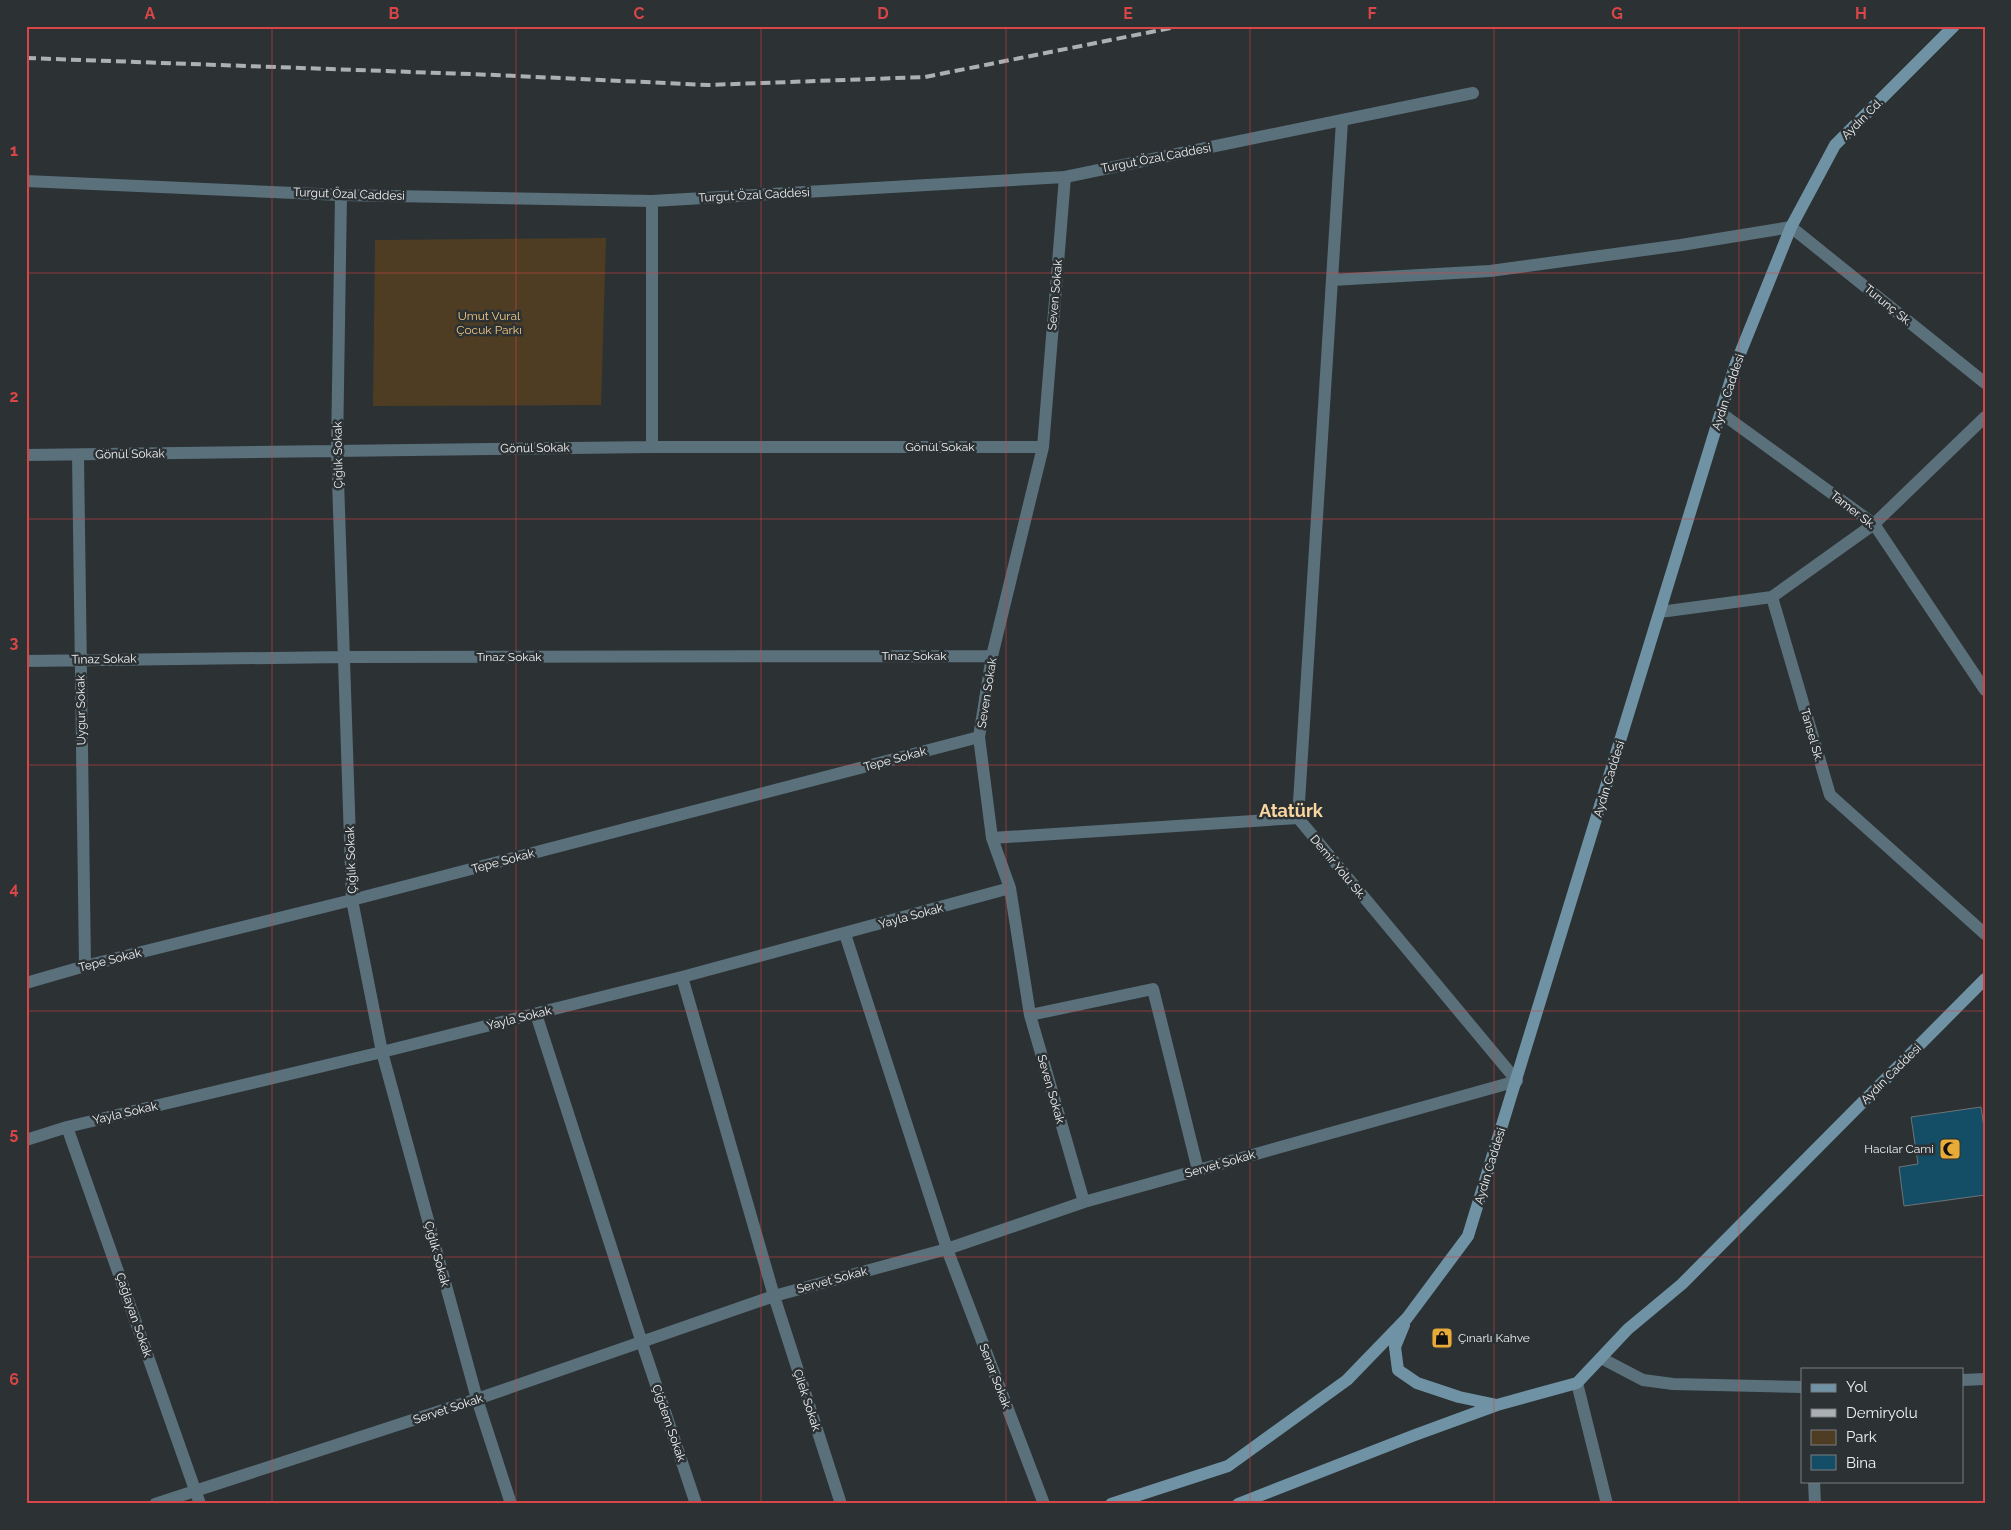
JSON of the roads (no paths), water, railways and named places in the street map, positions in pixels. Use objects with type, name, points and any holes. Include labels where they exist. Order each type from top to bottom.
[{"type":"main road","name":"Aydın Cd.","points":[[1791,227],[1835,145],[1954,26]]},
{"type":"main road","name":"Aydın Caddesi","points":[[1111,1504],[1228,1466],[1347,1380],[1407,1318],[1468,1236],[1735,366],[1791,227]]},
{"type":"main road","name":"Aydın Caddesi","points":[[1238,1504],[1497,1405],[1577,1382],[1628,1330],[1682,1284],[1985,979]]},
{"type":"main road","name":"Aydın Caddesi","points":[[1407,1318],[1395,1347],[1398,1370],[1417,1383],[1459,1397],[1497,1405]]},
{"type":"street","name":"Turgut Özal Caddesi","points":[[26,181],[341,194],[652,201],[1065,177],[1472,94]]},
{"type":"street","points":[[992,838],[1298,818],[1342,121]]},
{"type":"street","name":"Seven Sokak","points":[[1065,177],[1043,447],[992,656],[979,737],[992,838],[1010,888],[1030,1015],[1084,1202]]},
{"type":"street","name":"Çığlık Sokak","points":[[341,194],[336,450],[345,657],[352,900],[382,1052],[477,1400],[511,1504]]},
{"type":"street","points":[[652,201],[652,447]]},
{"type":"street","points":[[1332,280],[1490,271],[1681,245],[1791,227]]},
{"type":"street","name":"Turunç Sk.","points":[[1791,227],[1985,383]]},
{"type":"street","name":"Tamer Sk.","points":[[1721,413],[1874,524],[1985,690]]},
{"type":"street","points":[[1660,612],[1772,597],[1874,524],[1985,417]]},
{"type":"street","name":"Gönül Sokak","points":[[26,456],[336,450],[652,447],[1043,447]]},
{"type":"street","name":"Uygur Sokak","points":[[78,455],[85,966]]},
{"type":"street","name":"Tansel Sk.","points":[[1772,597],[1830,796],[1985,934]]},
{"type":"street","name":"Tınaz Sokak","points":[[26,661],[345,657],[992,656]]},
{"type":"street","name":"Tepe Sokak","points":[[26,983],[85,966],[352,900],[979,737]]},
{"type":"street","name":"Demir Yolu Sk.","points":[[1298,818],[1516,1081]]},
{"type":"street","name":"Yayla Sokak","points":[[26,1140],[67,1126],[382,1052],[682,978],[1010,888]]},
{"type":"street","name":"Senar Sokak","points":[[845,934],[947,1249],[1044,1504]]},
{"type":"street","name":"Çilek Sokak","points":[[682,978],[774,1296],[841,1504]]},
{"type":"street","points":[[1030,1015],[1153,990],[1198,1170]]},
{"type":"street","name":"Çiğdem Sokak","points":[[536,1014],[696,1504]]},
{"type":"street","name":"Servet Sokak","points":[[155,1504],[477,1400],[774,1296],[947,1249],[1084,1202],[1516,1081]]},
{"type":"street","name":"Çağlayan Sokak","points":[[67,1126],[200,1504]]},
{"type":"street","points":[[1600,1358],[1643,1380],[1673,1384],[1801,1387]]},
{"type":"street","points":[[1964,1380],[1985,1379]]},
{"type":"street","points":[[1577,1382],[1607,1504]]},
{"type":"street","points":[[1814,1482],[1815,1504]]},
{"type":"railway","points":[[26,58],[495,75],[708,85],[925,77],[1181,26]]},
{"type":"place","name":"Hacılar Cami","points":[[1950,1149]]},
{"type":"place","name":"Çınarlı Kahve","points":[[1442,1338]]},
{"type":"district","name":"Atatürk","points":[[1291,810]]},
{"type":"park label","name":"Umut Vural Çocuk Parkı","points":[[489,323]]}]
